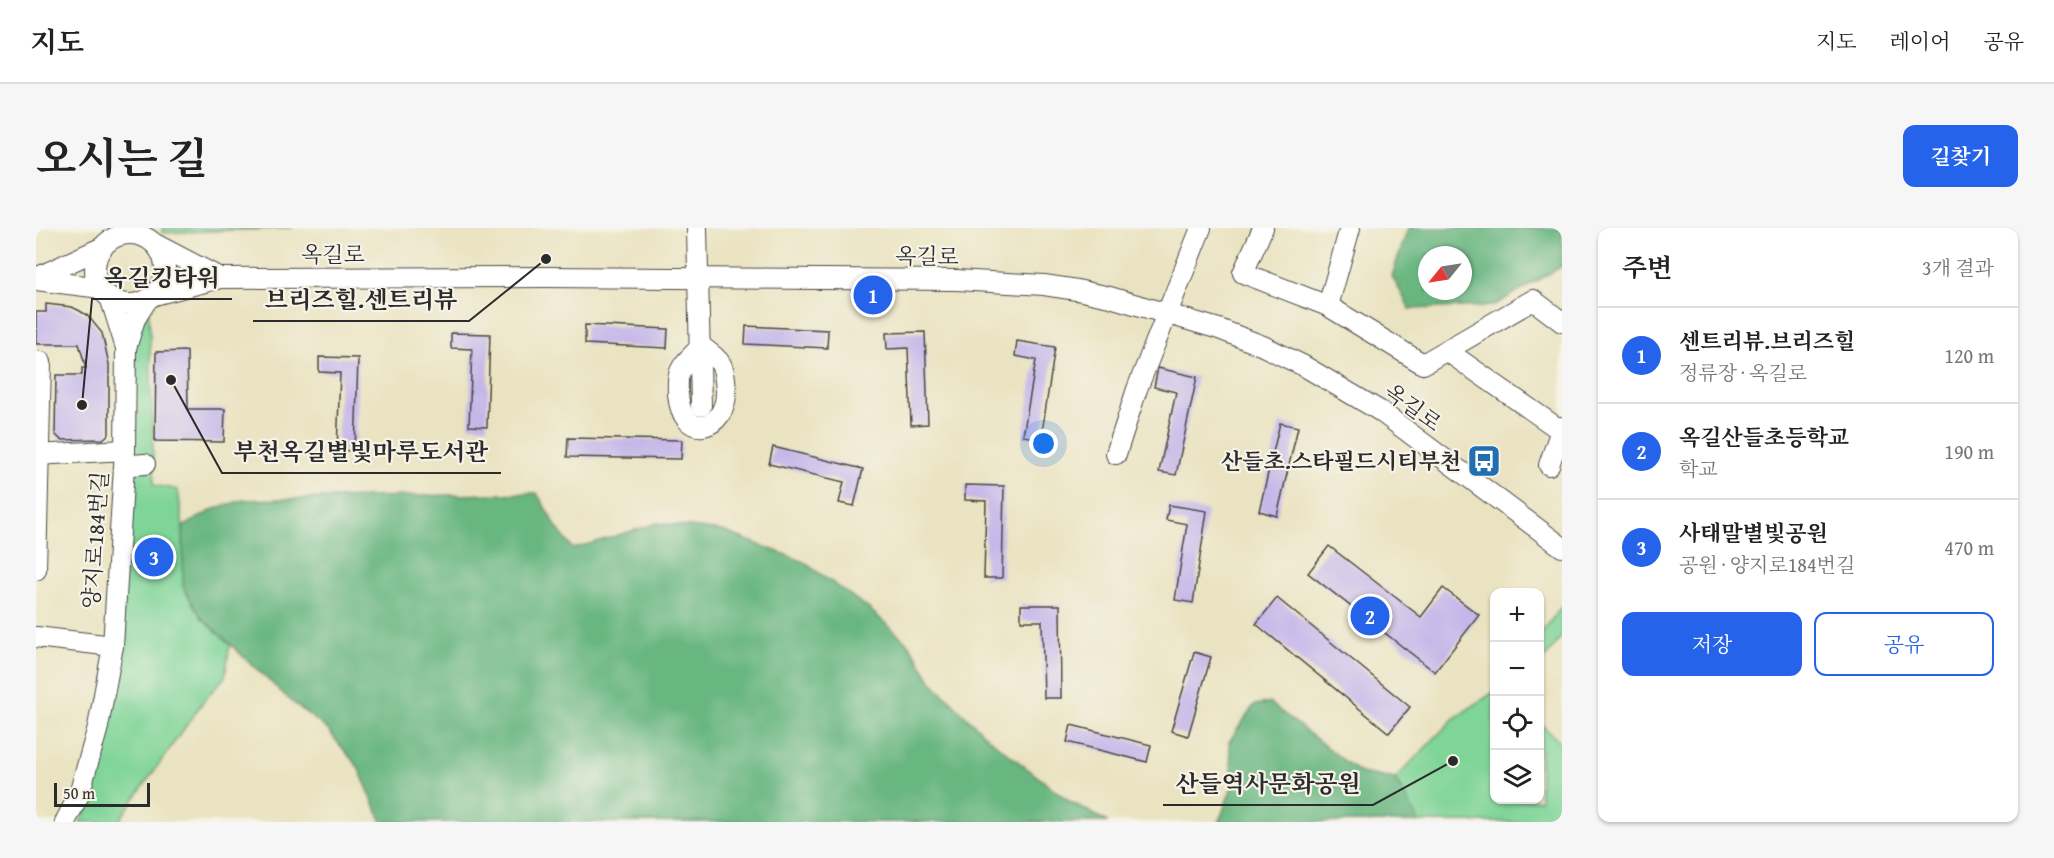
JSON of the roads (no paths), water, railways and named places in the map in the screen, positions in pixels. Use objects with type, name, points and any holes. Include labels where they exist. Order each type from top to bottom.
[{"type":"street","points":[[698,228],[701,406]]},
{"type":"street","points":[[1116,454],[1137,389],[1201,228]]},
{"type":"street","points":[[1263,228],[1243,273],[1328,306],[1423,364],[1533,300],[1562,322]]},
{"type":"street","points":[[1328,306],[1350,228]]},
{"type":"street","points":[[36,279],[110,238],[123,234],[150,237],[162,255],[165,276],[160,287],[135,319],[134,460]]},
{"type":"street","name":"옥길로","points":[[150,237],[220,278]]},
{"type":"street","points":[[110,238],[96,260],[96,274],[136,339]]},
{"type":"street","name":"옥길로","points":[[150,297],[220,278],[957,280],[1044,285],[1110,297],[1219,329],[1263,346],[1346,390],[1380,411],[1561,543]]},
{"type":"street","points":[[36,279],[106,293],[119,302],[128,304],[150,297]]},
{"type":"street","points":[[1447,351],[1561,429],[1549,465]]},
{"type":"street","points":[[36,570],[39,362]]},
{"type":"street","name":"양지로184번길","points":[[38,455],[134,460],[119,646],[79,795],[64,822]]},
{"type":"street","points":[[36,637],[119,646]]},
{"type":"place","name":"브리즈힐.센트리뷰","points":[[546,259]]},
{"type":"place","name":"센트리뷰.브리즈힐","points":[[873,295]]},
{"type":"place","name":"부천옥길별빛마루도서관","points":[[171,380]]},
{"type":"place","name":"옥길킹타워","points":[[82,405]]},
{"type":"place","name":"산들초.스타필드시티부천","points":[[1484,461]]},
{"type":"place","name":"사태말별빛공원","points":[[154,557]]},
{"type":"place","name":"옥길산들초등학교","points":[[1370,616]]},
{"type":"place","name":"산들역사문화공원","points":[[1453,761]]}]
